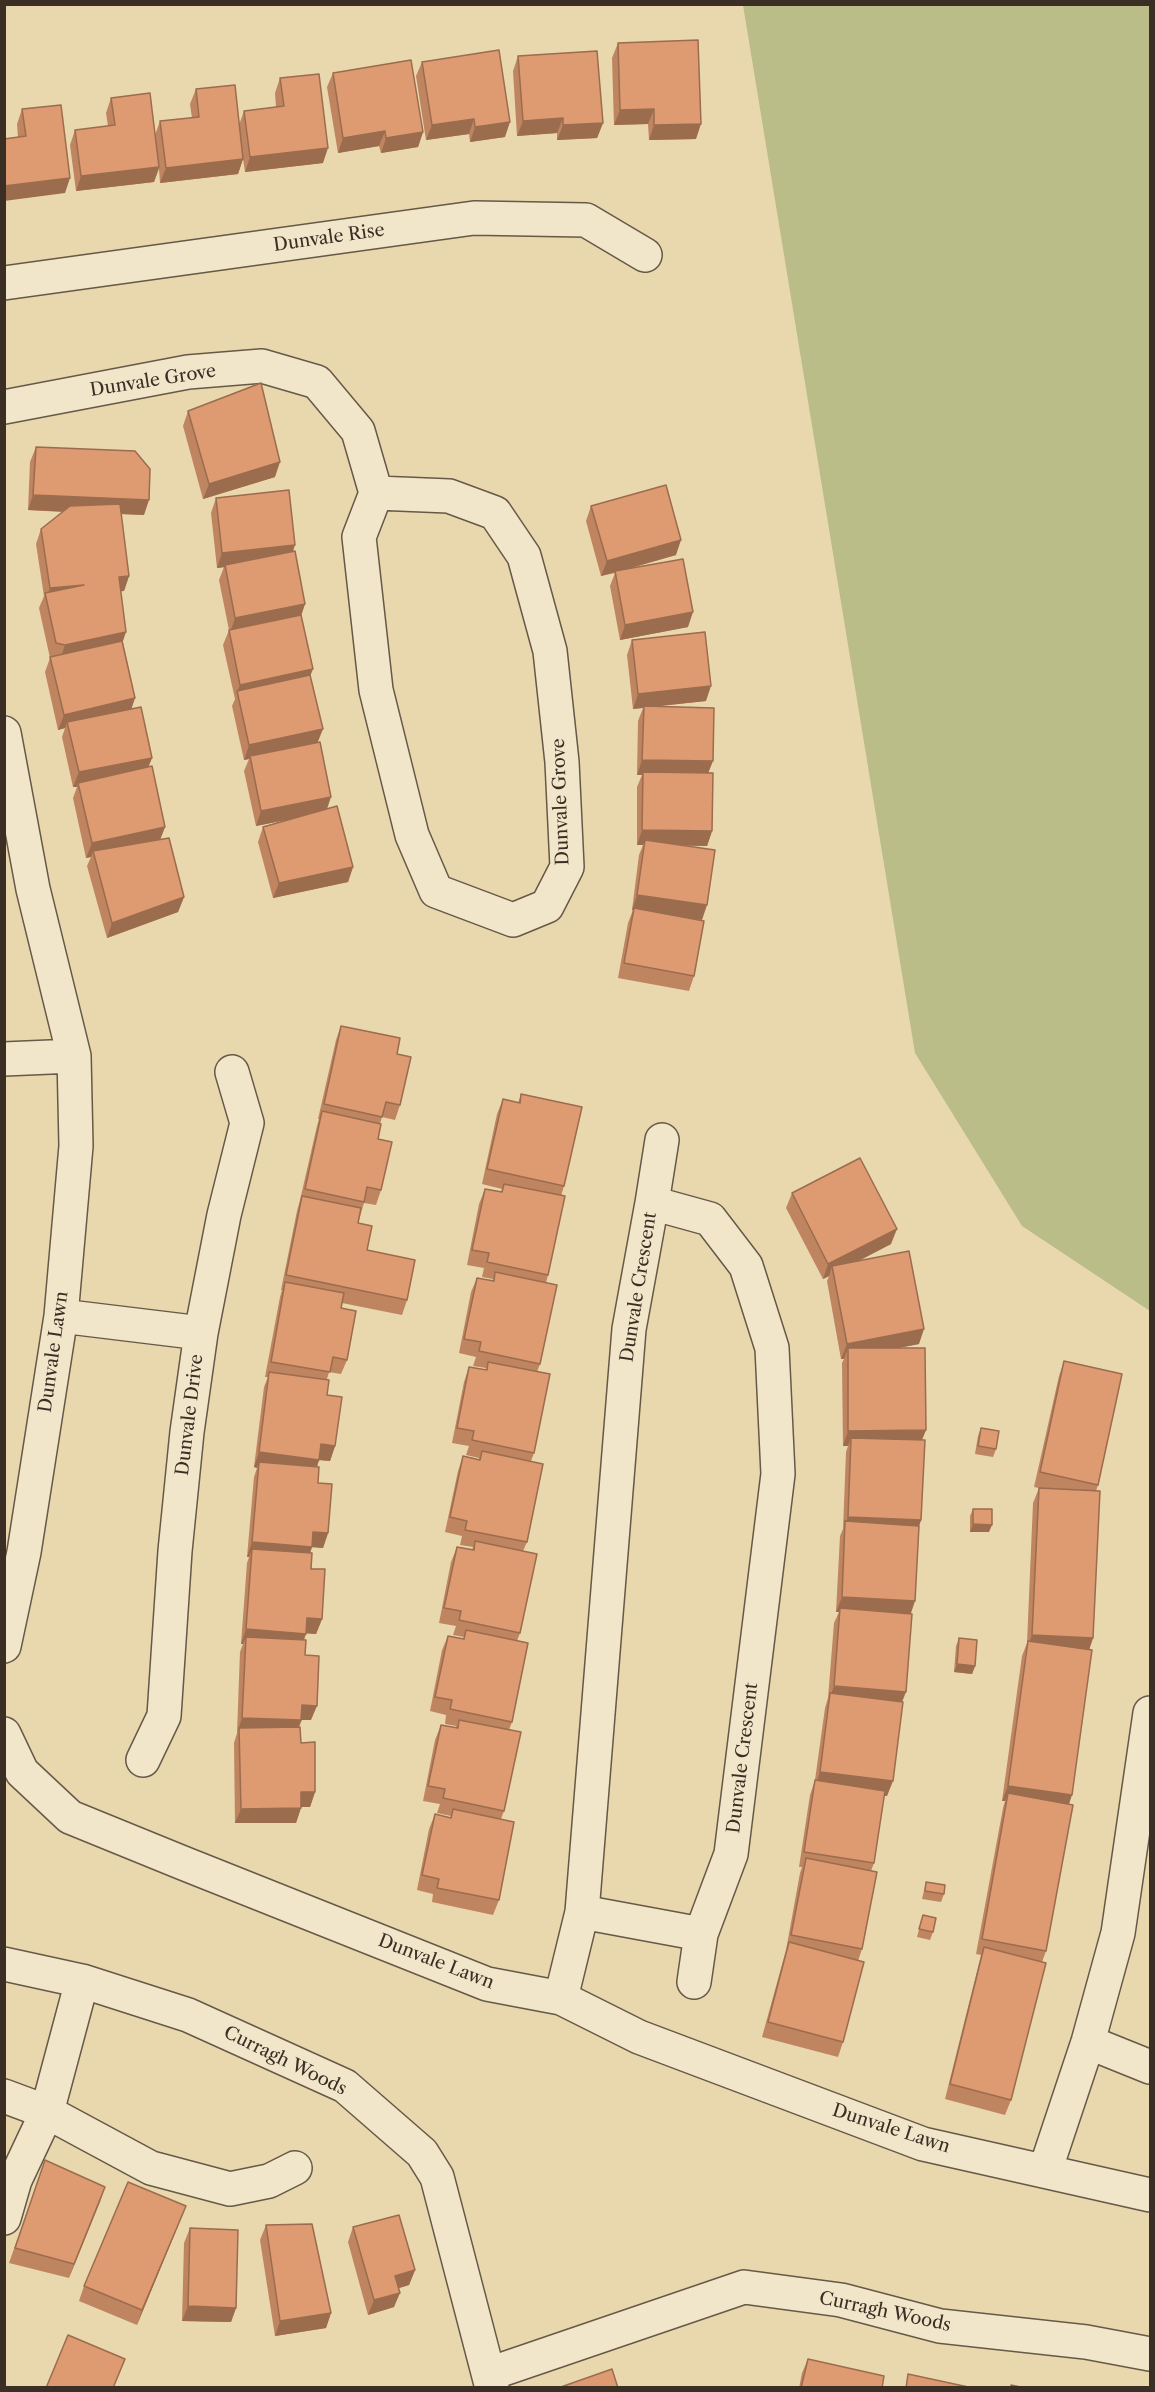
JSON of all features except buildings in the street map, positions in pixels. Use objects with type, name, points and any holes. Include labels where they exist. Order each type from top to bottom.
[{"type":"street","name":"Dunvale Rise","points":[[4,283],[474,218],[586,220],[645,255]]},
{"type":"street","name":"Dunvale Grove","points":[[4,407],[188,372],[262,366],[317,382],[358,431],[376,493],[359,537],[376,690],[412,835],[436,891],[513,920],[547,906],[567,867],[562,762],[550,651],[524,556],[495,513],[449,496],[376,493]]},
{"type":"street","name":"Dunvale Lawn","points":[[4,733],[33,889],[74,1056],[76,1146],[61,1316],[24,1552],[4,1646]]},
{"type":"street","points":[[4,1059],[74,1056]]},
{"type":"street","name":"Dunvale Drive","points":[[143,1760],[164,1716],[175,1551],[187,1432],[201,1333],[224,1215],[247,1123],[232,1072]]},
{"type":"street","points":[[652,1203],[662,1140]]},
{"type":"street","name":"Dunvale Crescent","points":[[561,1998],[582,1912],[628,1329],[652,1203],[710,1219],[746,1266],[772,1348],[778,1474],[731,1854],[701,1934],[694,1982]]},
{"type":"street","points":[[61,1316],[201,1333]]},
{"type":"street","points":[[1045,2171],[1088,2042],[1118,1933],[1150,1713]]},
{"type":"street","name":"Dunvale Lawn","points":[[4,1734],[22,1772],[70,1817],[486,1984],[561,1998],[639,2037],[923,2144],[1150,2195]]},
{"type":"street","points":[[582,1912],[701,1934]]},
{"type":"street","name":"Curragh Woods","points":[[4,1964],[82,1981],[188,2015],[345,2086],[422,2153],[437,2177],[491,2381],[744,2287],[841,2300],[940,2326],[1093,2343],[1150,2354]]},
{"type":"street","points":[[4,2218],[15,2180],[47,2112],[82,1981]]},
{"type":"street","points":[[1088,2042],[1150,2067]]},
{"type":"street","points":[[4,2096],[47,2112],[151,2168],[230,2189],[269,2181],[295,2168]]},
{"type":"green space","points":[[743,5],[1150,5],[1150,1311],[1022,1226],[915,1053]]}]
